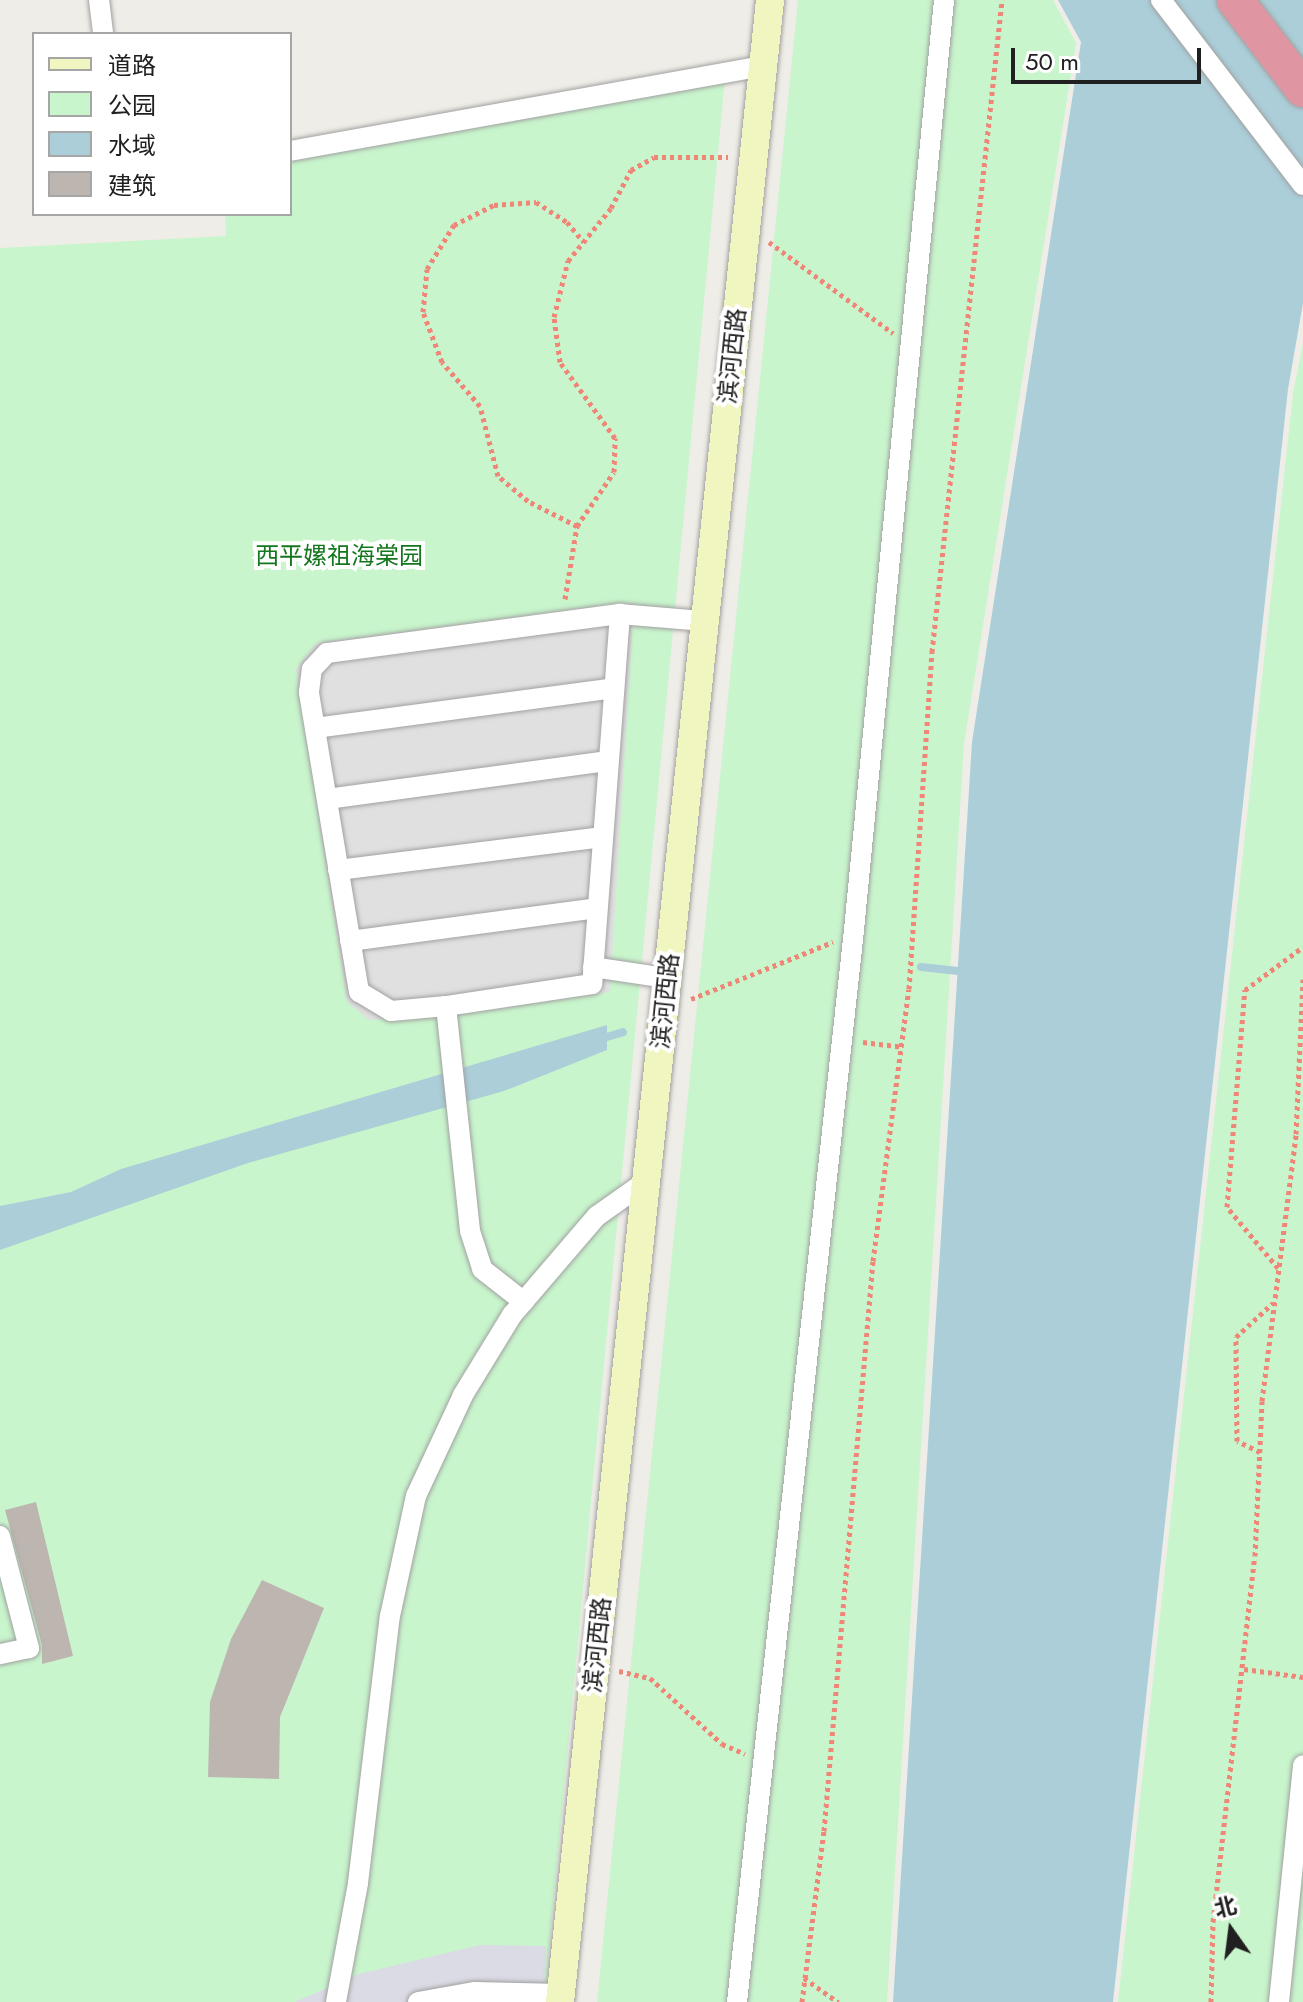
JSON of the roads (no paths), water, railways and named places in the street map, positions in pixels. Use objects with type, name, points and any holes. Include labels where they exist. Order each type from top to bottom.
[{"type":"highway","points":[[1235,0],[1303,89]]},
{"type":"street","points":[[99,0],[103,32]]},
{"type":"street","name":"滨河西路","points":[[560,1998],[770,0]]},
{"type":"street","points":[[737,2002],[853,940],[944,0]]},
{"type":"street","points":[[1161,0],[1303,185]]},
{"type":"street","points":[[292,151],[763,66]]},
{"type":"street","points":[[620,614],[592,984],[391,1011],[369,1003],[359,992],[350,941],[315,728],[312,669],[327,653],[620,614],[704,621]]},
{"type":"street","points":[[315,728],[614,688]]},
{"type":"street","points":[[327,799],[608,761]]},
{"type":"street","points":[[338,870],[603,837]]},
{"type":"street","points":[[350,941],[597,908]]},
{"type":"street","points":[[593,967],[667,978]]},
{"type":"street","points":[[446,1006],[470,1231],[482,1269],[524,1302]]},
{"type":"street","points":[[336,2002],[362,1853],[390,1616],[416,1496],[463,1395],[524,1302],[597,1216],[645,1182]]},
{"type":"street","points":[[0,1536],[29,1648],[0,1654]]},
{"type":"street","points":[[1279,2002],[1303,1765]]},
{"type":"street","points":[[418,2002],[475,1992],[560,1998]]},
{"type":"water","points":[[1058,0],[1303,0],[1303,303],[1288,389],[1113,2002],[893,2002],[972,742],[1081,42]]},
{"type":"water","points":[[607,1025],[607,1050],[504,1091],[248,1163],[0,1250],[0,1206],[71,1192],[121,1169]]},
{"type":"waterway","points":[[921,967],[968,972]]},
{"type":"waterway","points":[[597,1040],[623,1032]]},
{"type":"park label","name":"西平嫘祖海棠园","points":[[339,556]]}]
